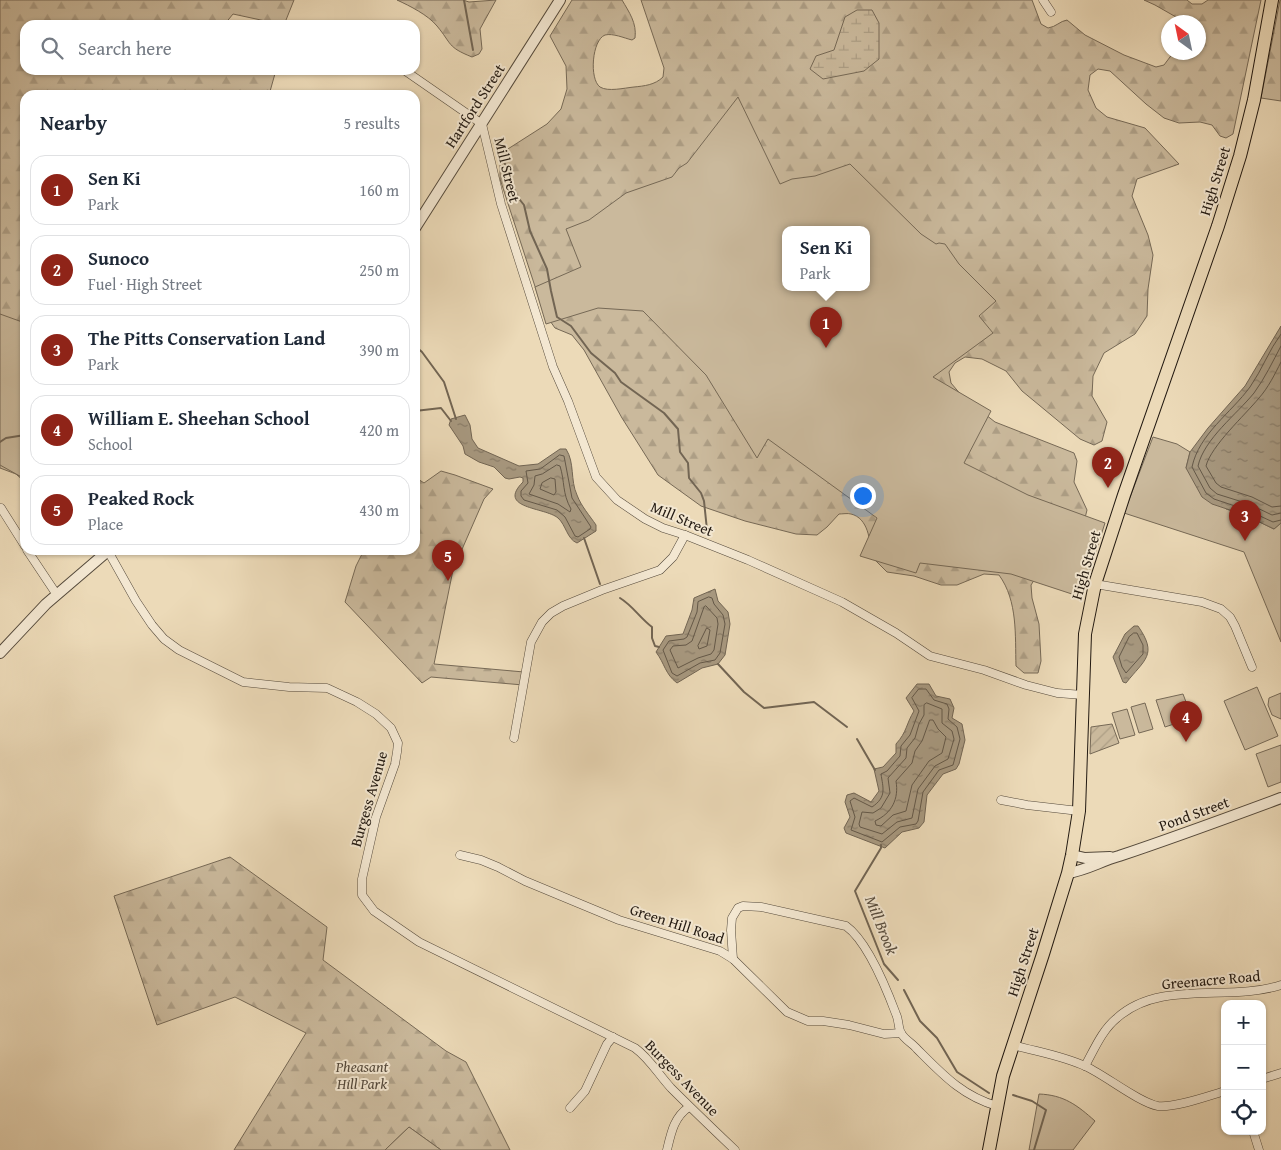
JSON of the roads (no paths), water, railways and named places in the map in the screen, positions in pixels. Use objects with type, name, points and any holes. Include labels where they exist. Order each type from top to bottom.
[{"type":"main road","name":"High Street","points":[[989,1150],[1003,1076],[1068,873],[1072,855],[1079,811],[1085,634],[1095,584],[1134,465],[1218,226],[1248,125],[1272,0]]},
{"type":"street","name":"Hartford Street","points":[[420,220],[560,0]]},
{"type":"street","points":[[1043,0],[1051,12]]},
{"type":"street","points":[[411,75],[482,124]]},
{"type":"street","name":"Mill Street","points":[[482,124],[501,204],[553,367],[568,401],[596,477],[617,500],[645,519],[663,528],[685,535],[842,602],[890,628],[930,656],[984,670],[1026,685],[1057,693],[1083,695]]},
{"type":"street","points":[[1,508],[20,538]]},
{"type":"street","points":[[514,738],[531,642],[542,622],[551,612],[564,606],[602,590],[660,570],[673,556],[685,535]]},
{"type":"street","points":[[30,555],[56,595]]},
{"type":"street","points":[[0,653],[56,595],[103,555]]},
{"type":"street","name":"Burgess Avenue","points":[[110,555],[152,625],[164,639],[179,650],[243,682],[289,687],[327,688],[364,706],[380,717],[391,728],[398,743],[395,764],[376,817],[362,879],[362,895],[374,910],[419,942],[634,1048],[646,1056],[667,1084],[735,1150]]},
{"type":"street","points":[[1095,584],[1202,602],[1221,609],[1230,617],[1235,626],[1252,667]]},
{"type":"street","name":"Pond Street","points":[[1068,873],[1092,867],[1169,840],[1281,798]]},
{"type":"street","points":[[1001,800],[1079,811]]},
{"type":"street","name":"Green Hill Road","points":[[460,855],[481,860],[498,867],[525,882],[584,907],[720,951],[734,959],[787,1012],[808,1020],[849,1025],[884,1034],[901,1033]]},
{"type":"street","name":"Pond Street","points":[[1072,855],[1085,858],[1116,857]]},
{"type":"street","points":[[734,959],[731,930],[732,918],[738,908],[743,906],[761,907],[846,926],[860,940],[874,965],[891,1000],[901,1033],[963,1092],[997,1106]]},
{"type":"street","name":"Greenacre Road","points":[[1085,1066],[1110,1024],[1138,1004],[1163,997],[1239,993],[1265,990],[1281,985]]},
{"type":"street","points":[[570,1108],[584,1091],[607,1044],[613,1037]]},
{"type":"street","points":[[1013,1046],[1085,1066],[1109,1078],[1131,1093],[1158,1106],[1221,1092]]},
{"type":"street","points":[[1266,1078],[1281,1073]]},
{"type":"street","points":[[667,1150],[673,1126],[689,1107]]},
{"type":"street","points":[[1254,1135],[1258,1150]]},
{"type":"water","points":[[1281,326],[1281,523],[1274,529],[1245,515],[1212,504],[1202,497],[1186,468],[1190,452],[1208,428],[1245,386]]},
{"type":"water","points":[[465,415],[470,425],[472,439],[478,448],[519,466],[538,464],[560,449],[566,449],[571,460],[575,489],[581,503],[596,525],[596,531],[577,543],[571,538],[558,518],[519,502],[515,497],[516,491],[523,482],[523,478],[505,478],[494,467],[479,462],[465,454],[463,446],[449,425],[451,419]]},
{"type":"water","points":[[715,589],[718,601],[728,612],[730,624],[725,655],[718,664],[702,668],[677,683],[667,672],[656,652],[666,636],[683,634],[692,610],[694,598]]},
{"type":"water","points":[[1134,626],[1138,626],[1144,636],[1148,650],[1143,662],[1126,683],[1123,682],[1113,657],[1125,634]]},
{"type":"water","points":[[917,684],[929,684],[936,696],[950,699],[954,708],[952,718],[962,724],[965,740],[956,769],[943,774],[927,795],[924,822],[919,828],[902,832],[885,848],[846,833],[844,828],[850,817],[845,802],[847,795],[854,793],[871,802],[879,791],[874,769],[883,767],[896,753],[896,744],[914,711],[906,698]]},
{"type":"waterway","points":[[464,0],[473,50]]},
{"type":"waterway","points":[[494,142],[506,166],[516,195],[524,205],[530,231],[547,269],[557,317],[571,326],[591,353],[615,373],[621,382],[664,413],[678,429],[680,452],[688,463],[689,478],[701,493],[704,501],[707,530]]},
{"type":"waterway","points":[[420,350],[444,382],[456,419]]},
{"type":"waterway","name":"Mill Brook","points":[[420,410],[441,408],[451,421]]},
{"type":"waterway","name":"Mill Brook","points":[[0,442],[6,438],[20,436]]},
{"type":"waterway","name":"Mill Brook","points":[[584,538],[600,584]]},
{"type":"waterway","name":"Mill Brook","points":[[620,598],[652,627],[652,638],[655,646],[659,647]]},
{"type":"waterway","name":"Mill Brook","points":[[718,664],[744,692],[764,708],[814,702],[847,727]]},
{"type":"waterway","name":"Mill Brook","points":[[857,739],[875,770]]},
{"type":"waterway","name":"Mill Brook","points":[[881,845],[855,891],[884,964],[898,980]]},
{"type":"waterway","name":"Mill Brook","points":[[904,990],[920,1021],[937,1038],[957,1072],[989,1093]]},
{"type":"waterway","name":"Mill Brook","points":[[1013,1095],[1032,1101],[1046,1110],[1034,1150]]},
{"type":"place","name":"Sen Ki","points":[[826,348]]},
{"type":"place","name":"Sunoco","points":[[1108,488]]},
{"type":"place","name":"The Pitts Conservation Land","points":[[1245,541]]},
{"type":"place","name":"Peaked Rock","points":[[448,581]]},
{"type":"place","name":"William E. Sheehan School","points":[[1186,742]]},
{"type":"park label","name":"Pheasant Hill Park","points":[[362,1076]]}]
